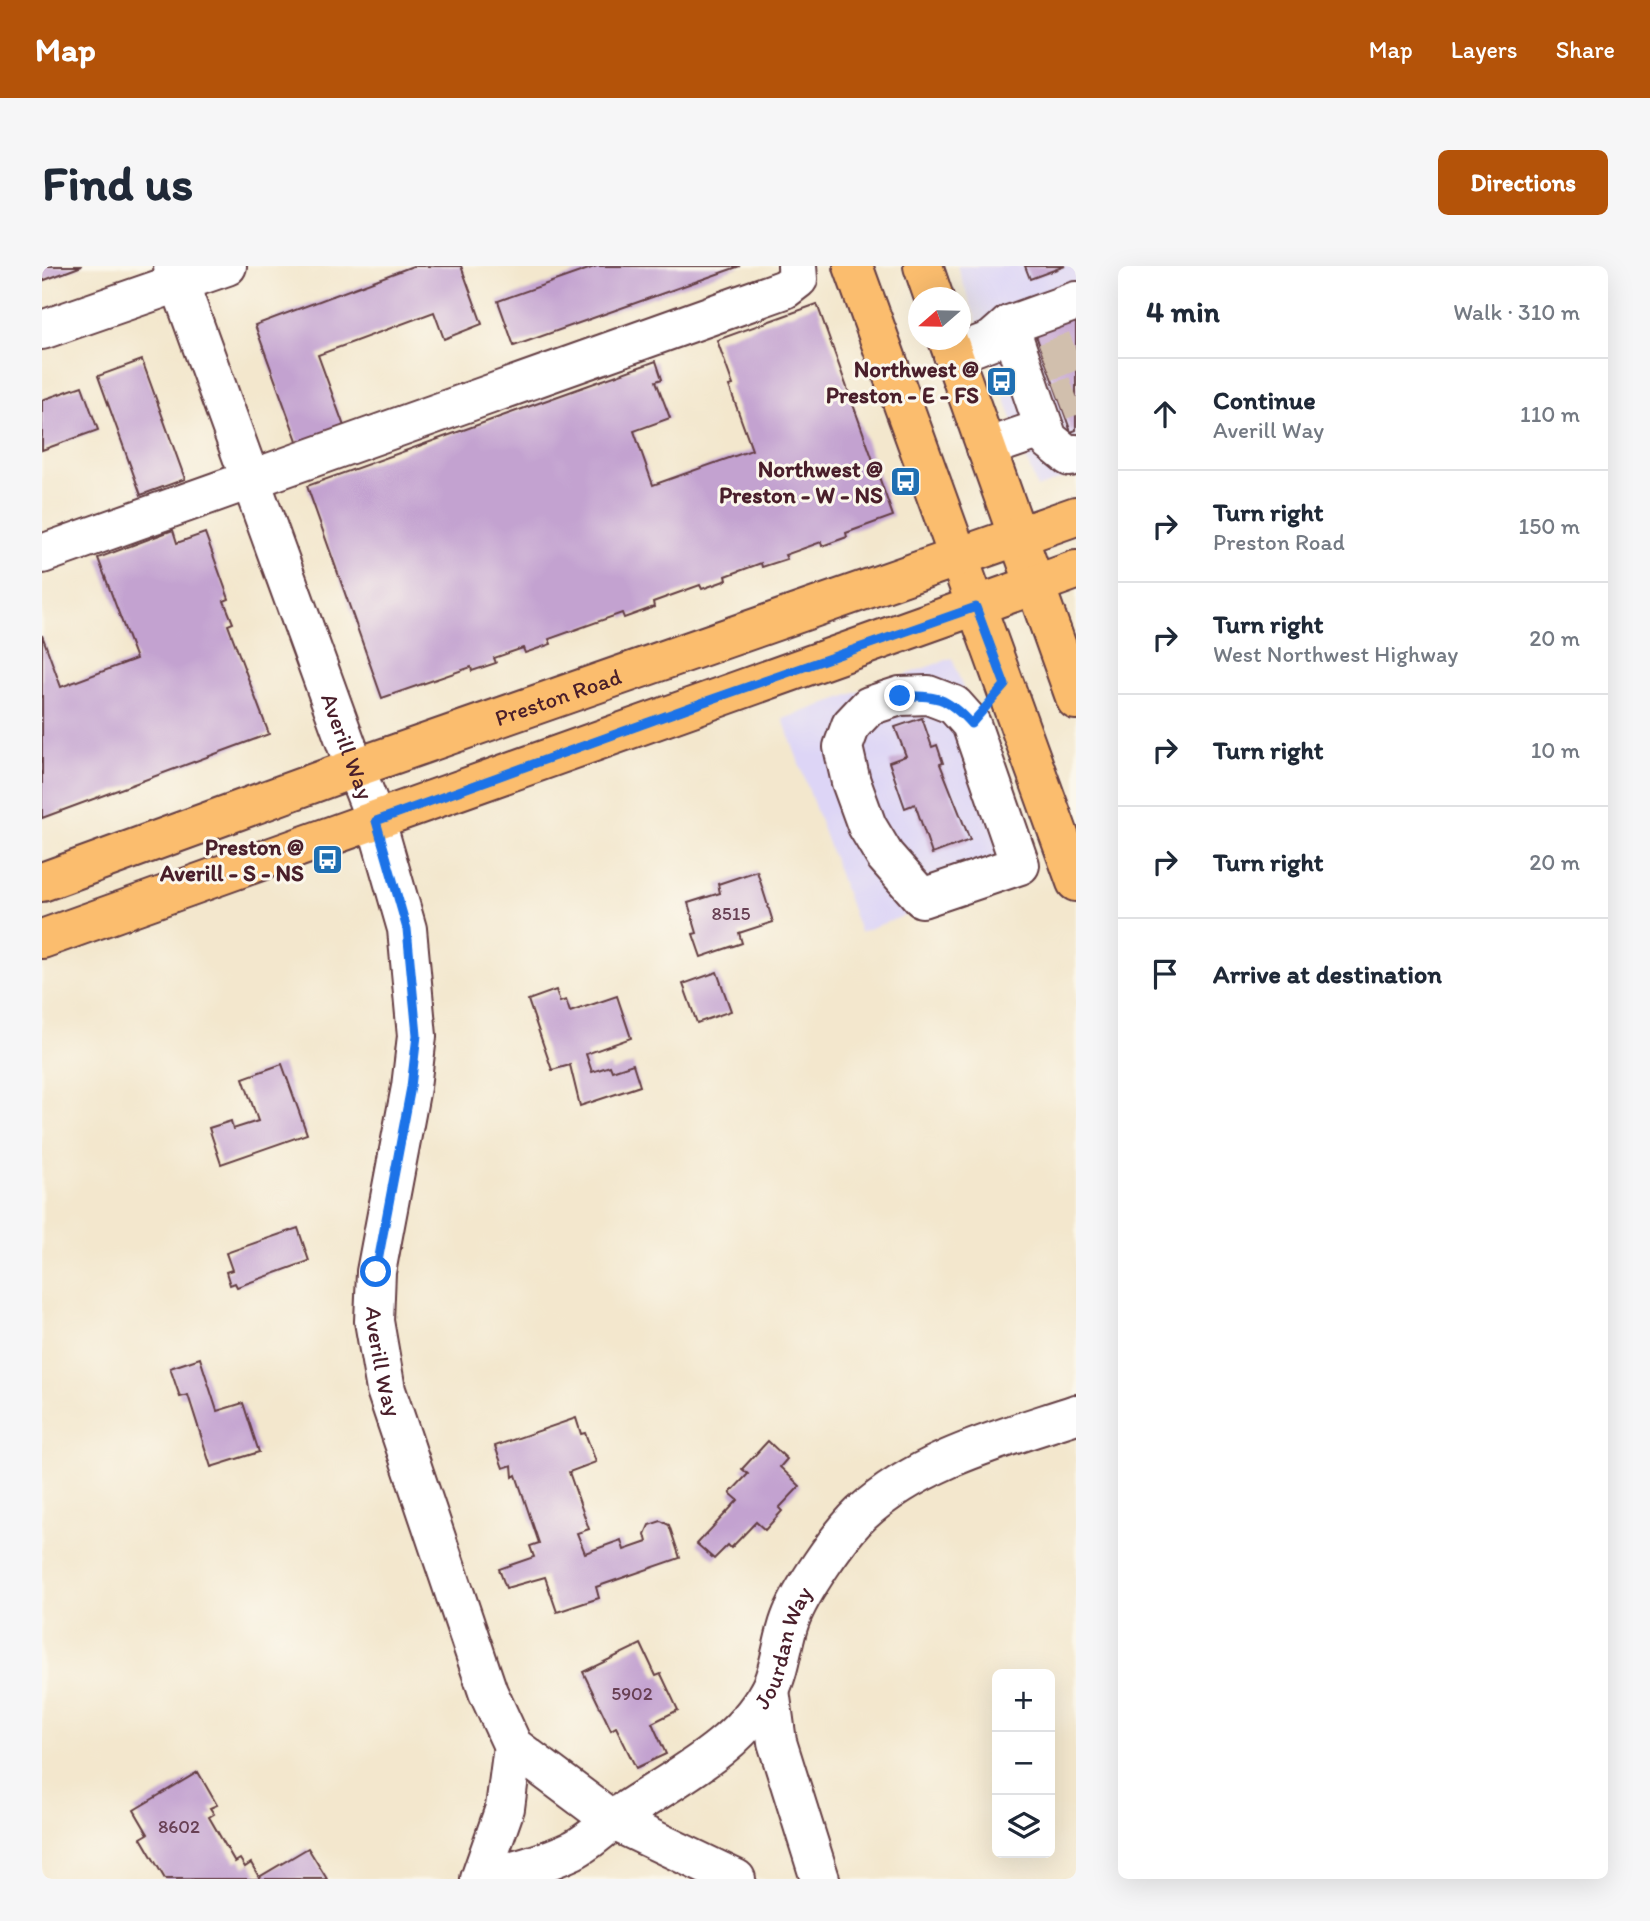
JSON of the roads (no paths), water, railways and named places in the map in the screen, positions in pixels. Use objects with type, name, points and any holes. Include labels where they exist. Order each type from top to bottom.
[{"type":"main road","points":[[853,266],[1076,882]]},
{"type":"main road","points":[[923,266],[930,287]]},
{"type":"main road","points":[[951,350],[1076,700]]},
{"type":"main road","name":"Preston Road","points":[[42,882],[355,768],[1076,516]]},
{"type":"main road","points":[[42,939],[1076,570]]},
{"type":"street","points":[[42,330],[177,275],[227,266]]},
{"type":"street","points":[[42,554],[785,289],[798,279],[797,266]]},
{"type":"street","name":"Averill Way","points":[[177,275],[376,821],[407,929],[417,1035],[411,1087],[376,1272],[374,1321],[386,1390],[488,1692],[513,1746],[612,1820],[736,1879]]},
{"type":"street","points":[[971,344],[992,340],[1009,325],[1076,301]]},
{"type":"street","points":[[1009,325],[1035,366],[1047,412],[1048,439],[1070,457],[1076,454]]},
{"type":"street","points":[[986,448],[1047,412]]},
{"type":"street","points":[[971,724],[1005,685]]},
{"type":"street","points":[[928,695],[954,705],[971,724],[1020,865],[922,898],[886,856],[867,826],[851,782],[843,747],[851,725],[869,706],[900,696],[928,695]]},
{"type":"street","points":[[1001,808],[1050,811]]},
{"type":"street","name":"Jourdan Way","points":[[481,1878],[532,1867],[576,1849],[612,1820],[705,1760],[735,1736],[770,1690],[790,1618],[821,1564],[860,1515],[908,1478],[965,1452],[1076,1414]]},
{"type":"street","points":[[770,1690],[777,1742],[820,1879]]},
{"type":"street","name":"Jourdan Way","points":[[481,1878],[505,1808],[513,1746]]},
{"type":"tunnel","points":[[1046,362],[1076,350]]},
{"type":"tunnel","points":[[1060,401],[1076,395]]},
{"type":"place","name":"Northwest @ Preston - E - FS","points":[[1002,382]]},
{"type":"place","name":"Northwest @ Preston - W - NS","points":[[906,482]]},
{"type":"place","name":"Preston @ Averill - S - NS","points":[[327,860]]}]
